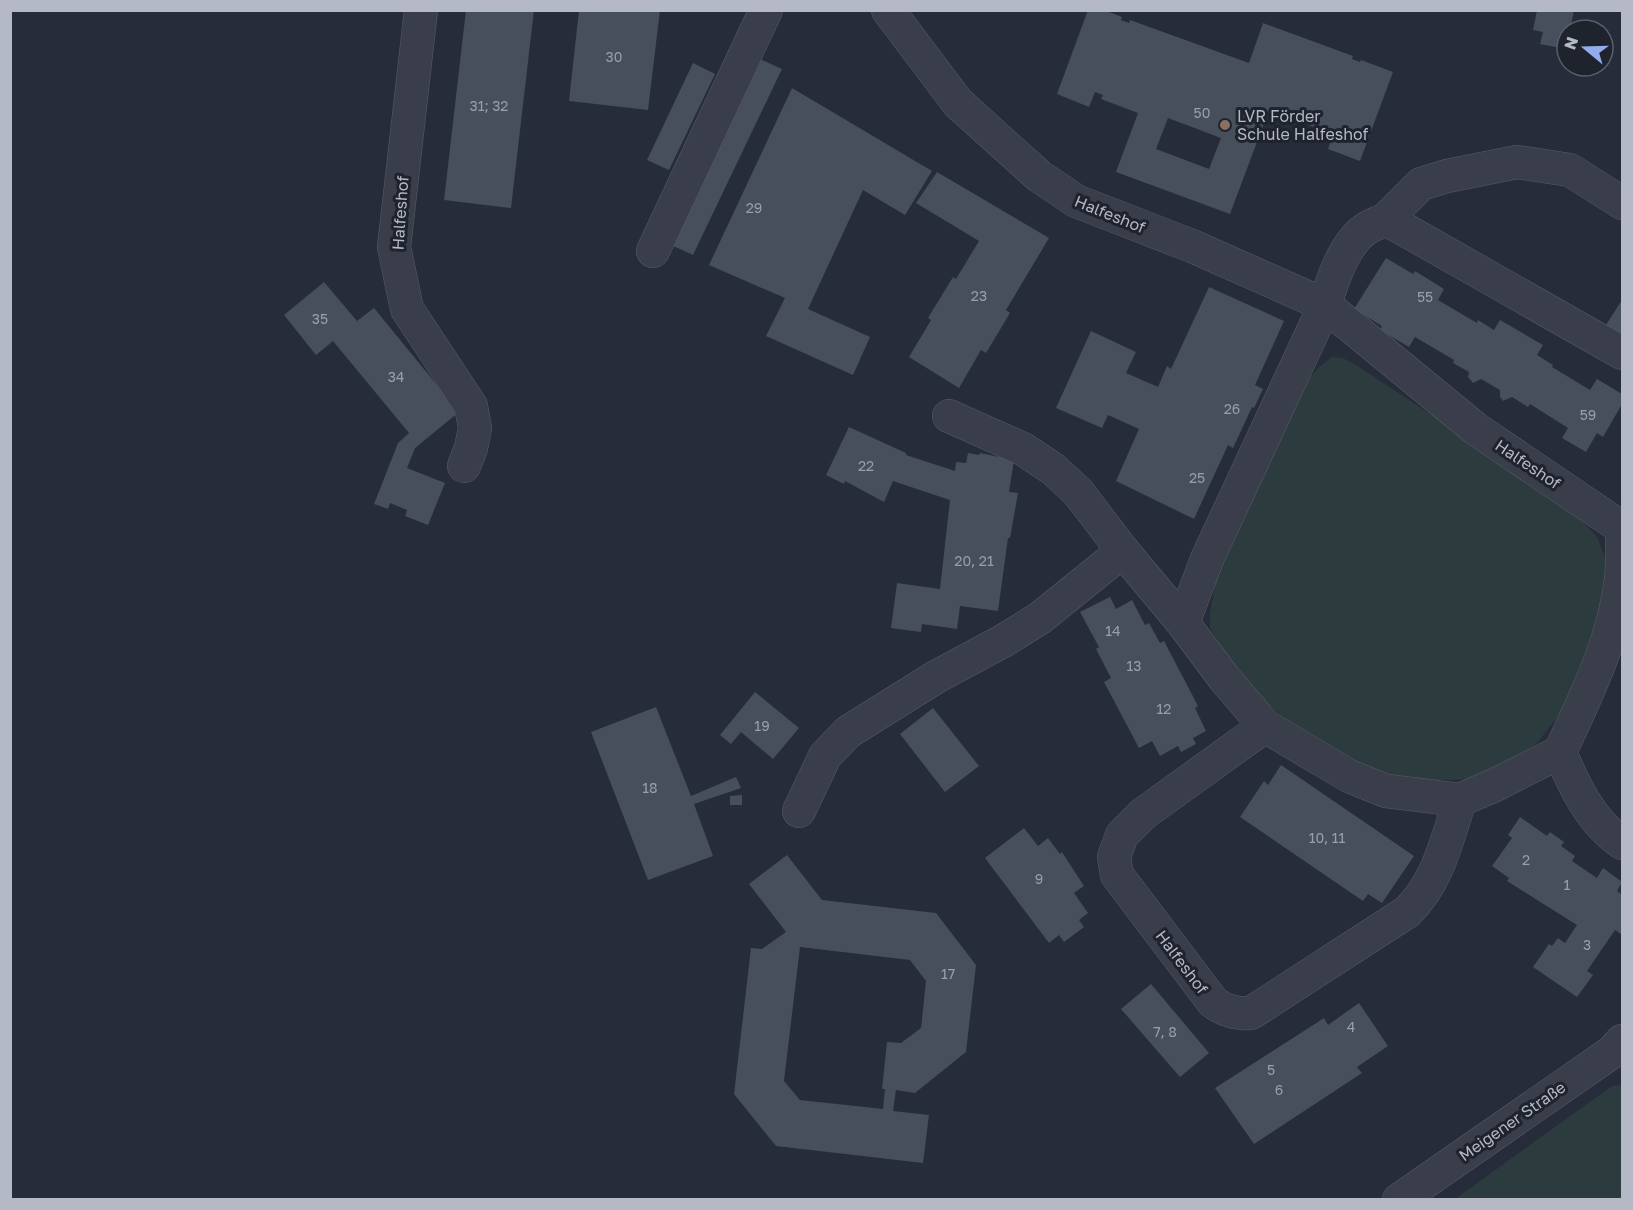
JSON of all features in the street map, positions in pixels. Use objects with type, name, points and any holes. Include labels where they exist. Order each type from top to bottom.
[{"type":"street","name":"Halfeshof","points":[[421,10],[394,248],[407,309],[471,406],[475,428],[464,466]]},
{"type":"street","points":[[653,250],[766,10]]},
{"type":"street","name":"Halfeshof","points":[[888,10],[958,103],[1039,176],[1076,201],[1192,246],[1325,305],[1476,429],[1622,528],[1622,577],[1609,639],[1560,752]]},
{"type":"street","points":[[1183,623],[1207,559],[1325,305],[1332,280],[1356,239],[1367,228],[1386,219],[1421,184],[1517,162],[1570,170],[1623,203]]},
{"type":"street","points":[[1386,219],[1623,352]]},
{"type":"street","points":[[949,416],[1023,449],[1053,469],[1078,492],[1264,726],[1349,776],[1369,785],[1409,795],[1460,800],[1560,752],[1591,813],[1603,828],[1623,843]]},
{"type":"street","points":[[799,811],[825,756],[848,732],[936,677],[1040,618],[1123,551]]},
{"type":"street","name":"Halfeshof","points":[[1264,726],[1143,814],[1122,836],[1114,857],[1117,875],[1213,1002],[1221,1008],[1242,1014],[1251,1013],[1407,912],[1434,876],[1460,800]]},
{"type":"street","name":"Meigener Straße","points":[[1399,1200],[1619,1054]]},
{"type":"shaded area","points":[[1332,357],[1343,358],[1356,365],[1566,503],[1597,537],[1607,562],[1605,592],[1584,673],[1560,714],[1536,744],[1504,765],[1472,779],[1418,781],[1384,774],[1359,764],[1298,731],[1264,701],[1232,666],[1210,628],[1210,613],[1217,574],[1308,380]]},
{"type":"shaded area","points":[[1622,1085],[1622,1199],[1455,1199],[1612,1086]]},
{"type":"building","points":[[466,10],[534,10],[511,208],[444,200]]},
{"type":"building","points":[[579,10],[660,10],[648,110],[569,101]]},
{"type":"building","points":[[1088,10],[1104,10],[1122,17],[1121,20],[1129,23],[1130,20],[1249,63],[1263,23],[1353,56],[1352,59],[1393,72],[1360,161],[1328,149],[1335,130],[1327,127],[1325,131],[1269,110],[1230,214],[1116,172],[1138,113],[1101,99],[1103,95],[1095,92],[1089,107],[1057,94]],"holes":[[[1168,118],[1221,138],[1209,169],[1156,149]]]},
{"type":"building","points":[[1537,10],[1574,10],[1572,18],[1555,18],[1555,47],[1540,44],[1543,32],[1533,30]]},
{"type":"building","points":[[760,59],[782,69],[693,255],[671,245]]},
{"type":"building","points":[[693,63],[715,74],[669,170],[647,160]]},
{"type":"building","points":[[792,88],[932,171],[905,215],[863,190],[808,309],[870,337],[853,375],[766,336],[785,298],[709,265]]},
{"type":"building","points":[[937,172],[1049,238],[1006,310],[1010,313],[986,353],[981,350],[959,388],[909,357],[931,320],[928,318],[953,277],[956,279],[979,241],[916,203]]},
{"type":"building","points":[[1386,258],[1413,274],[1415,271],[1444,289],[1438,300],[1477,323],[1478,320],[1494,330],[1500,320],[1543,345],[1537,355],[1590,390],[1597,379],[1622,394],[1622,404],[1603,437],[1597,433],[1586,452],[1562,438],[1568,428],[1530,404],[1528,407],[1512,397],[1503,401],[1500,397],[1500,390],[1481,379],[1473,383],[1468,377],[1469,372],[1453,363],[1454,360],[1415,337],[1409,347],[1380,330],[1382,326],[1354,309]]},
{"type":"building","points":[[324,282],[357,321],[374,308],[459,412],[415,448],[407,468],[445,483],[428,525],[405,516],[407,510],[390,503],[388,509],[374,504],[398,443],[409,433],[333,341],[316,355],[284,315]]},
{"type":"building","points":[[1209,287],[1284,321],[1255,385],[1263,389],[1233,448],[1228,445],[1194,519],[1116,481],[1139,429],[1108,415],[1102,428],[1056,408],[1091,331],[1136,352],[1126,373],[1158,387],[1167,366],[1171,369]]},
{"type":"building","points":[[1622,300],[1622,336],[1606,325]]},
{"type":"building","points":[[849,427],[906,455],[955,471],[956,462],[966,463],[968,453],[979,455],[980,453],[1014,460],[1009,492],[1018,493],[1010,538],[1008,538],[998,611],[960,606],[957,629],[922,624],[921,632],[891,628],[897,583],[940,589],[950,500],[893,481],[884,502],[845,481],[844,484],[826,475]]},
{"type":"building","points":[[1110,597],[1116,609],[1132,600],[1145,625],[1149,623],[1160,643],[1164,641],[1198,706],[1195,708],[1206,731],[1193,738],[1196,744],[1181,752],[1178,746],[1160,756],[1152,741],[1139,748],[1104,682],[1111,678],[1096,649],[1099,647],[1080,612]]},
{"type":"building","points":[[755,692],[799,728],[773,759],[741,732],[731,744],[720,735]]},
{"type":"building","points":[[656,707],[691,796],[736,777],[741,788],[694,804],[713,856],[648,880],[591,732]]},
{"type":"building","points":[[933,708],[979,766],[945,792],[900,734]]},
{"type":"building","points":[[1281,765],[1414,856],[1382,903],[1368,894],[1363,901],[1240,817],[1264,781],[1268,785]]},
{"type":"building","points":[[742,795],[742,805],[730,805],[730,796]]},
{"type":"building","points":[[1520,817],[1547,836],[1550,832],[1564,842],[1561,846],[1575,856],[1572,861],[1597,878],[1603,868],[1622,882],[1617,891],[1622,895],[1622,932],[1621,934],[1615,930],[1587,971],[1593,975],[1577,997],[1533,967],[1549,944],[1552,946],[1558,938],[1565,943],[1577,925],[1507,881],[1509,878],[1492,866],[1512,838],[1508,835]]},
{"type":"building","points":[[1024,828],[1038,846],[1048,838],[1060,854],[1062,852],[1084,886],[1074,893],[1088,913],[1079,920],[1084,927],[1064,942],[1059,935],[1049,943],[985,858]]},
{"type":"building","points":[[787,855],[822,900],[936,913],[976,965],[966,1052],[915,1093],[896,1090],[893,1111],[929,1115],[923,1163],[776,1146],[734,1094],[751,948],[762,949],[786,932],[749,884]],"holes":[[[800,947],[910,960],[926,981],[921,1028],[901,1043],[887,1042],[882,1089],[885,1089],[883,1109],[800,1100],[784,1081]]]},
{"type":"building","points":[[1151,984],[1209,1053],[1180,1077],[1121,1009]]},
{"type":"building","points":[[1359,1003],[1388,1046],[1357,1067],[1362,1073],[1254,1144],[1215,1088],[1324,1018],[1328,1025]]},
{"type":"place","name":"LVR Förder Schule Halfeshof","points":[[1225,125]]}]
